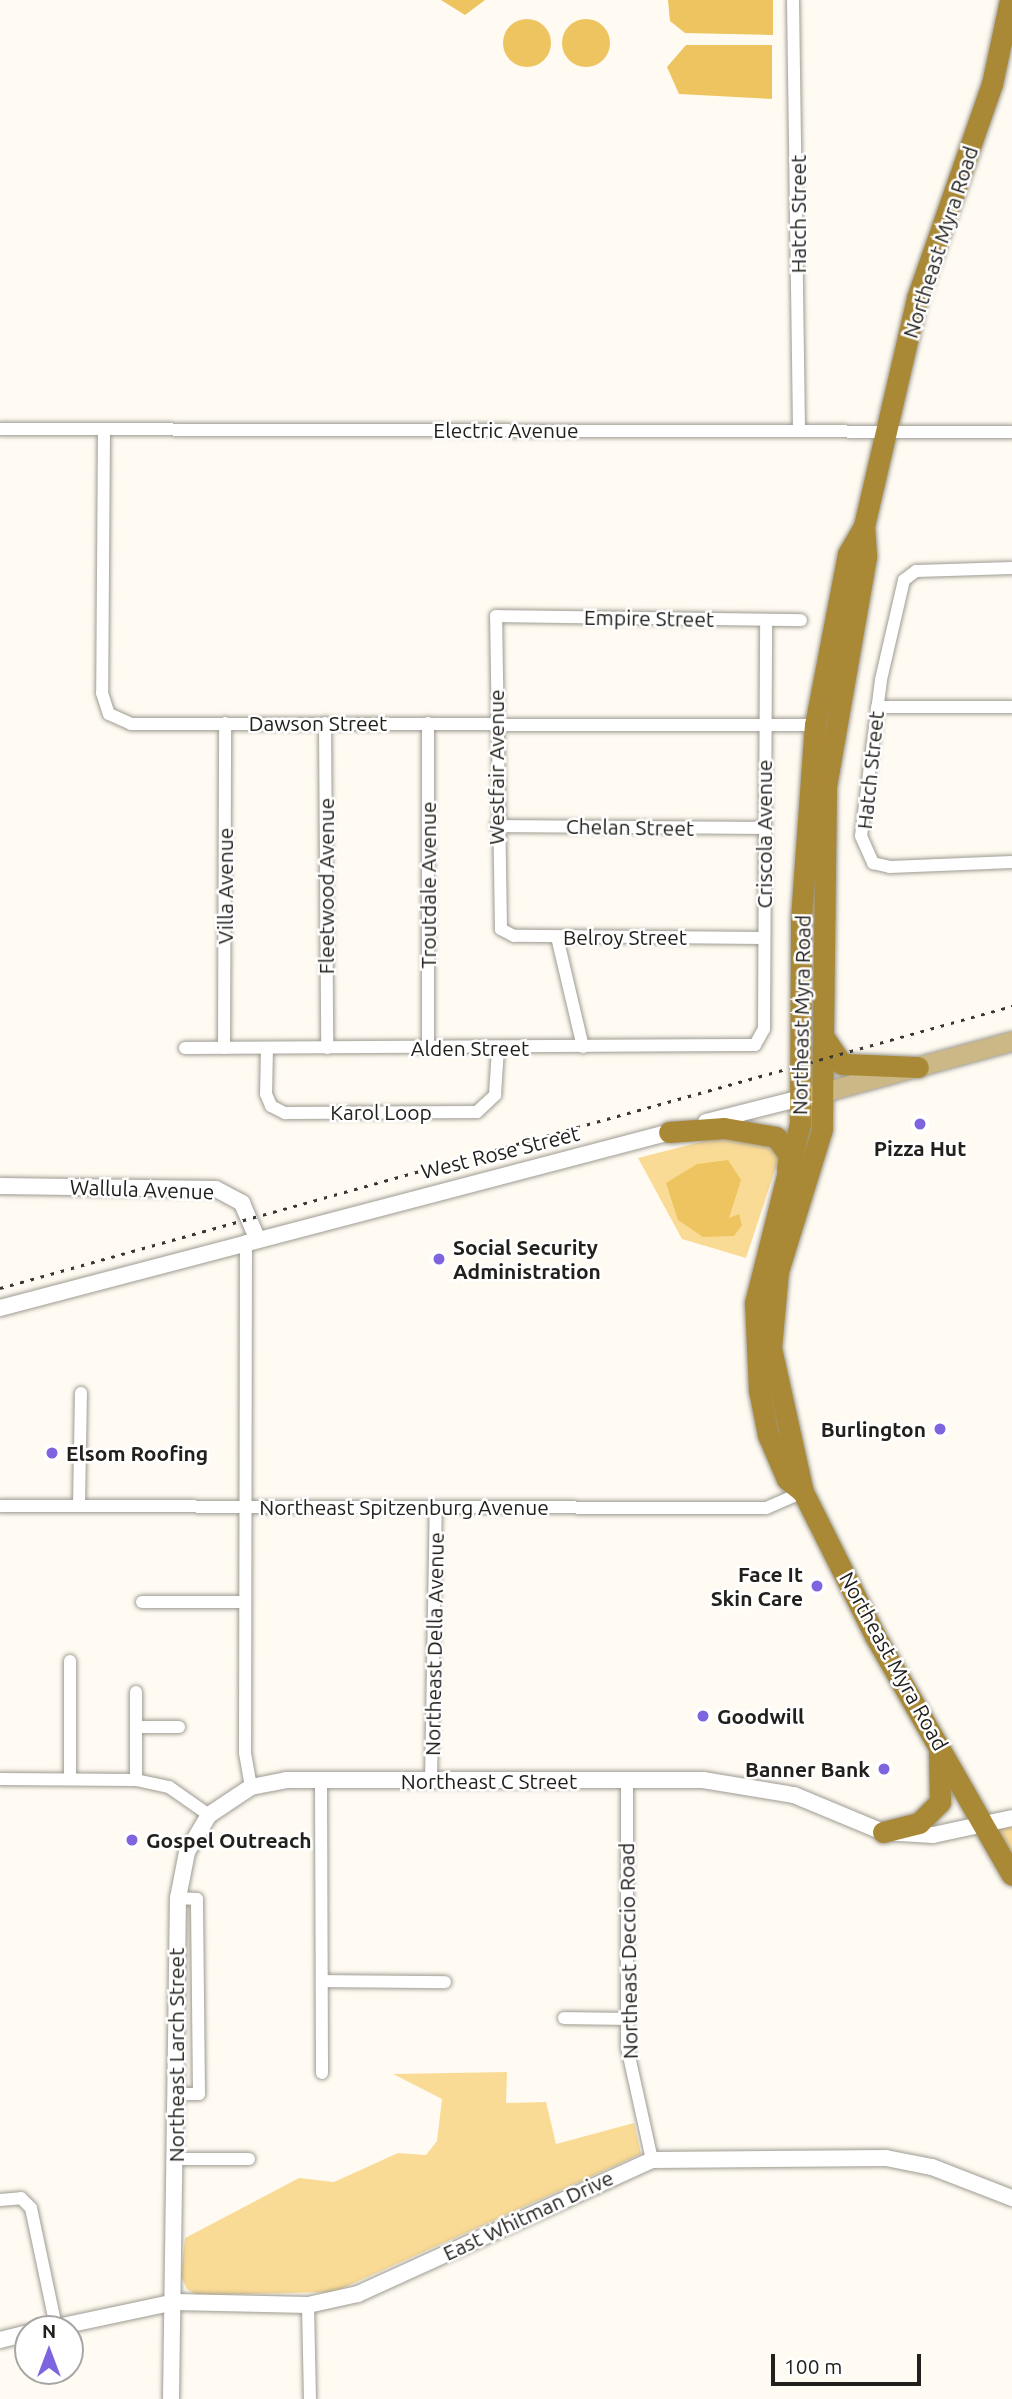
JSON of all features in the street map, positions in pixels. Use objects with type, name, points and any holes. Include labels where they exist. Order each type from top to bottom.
[{"type":"highway","name":"Northeast Myra Road","points":[[803,1492],[787,1479],[768,1435],[755,1346],[761,1265],[785,1184],[801,1098],[802,919],[816,725],[848,554],[864,526],[917,298],[992,84],[1010,0]]},
{"type":"highway","name":"Northeast Myra Road","points":[[864,526],[866,557],[826,788],[825,1092],[819,1153],[772,1307],[776,1389],[803,1492],[876,1636],[937,1736],[1012,1875]]},
{"type":"highway","points":[[825,1038],[842,1064],[918,1067]]},
{"type":"highway","points":[[669,1132],[724,1128],[776,1137],[789,1155],[785,1184]]},
{"type":"highway","points":[[883,1832],[919,1823],[940,1802],[937,1736]]},
{"type":"main road","name":"West Rose Street","points":[[0,1308],[251,1239],[825,1092],[1012,1041]]},
{"type":"main road","name":"Wallula Avenue","points":[[0,1186],[216,1189],[242,1203],[251,1239]]},
{"type":"main road","name":"Northeast C Street","points":[[209,1815],[251,1787],[321,1781],[627,1781],[751,1784],[883,1832],[933,1835],[987,1829],[1012,1818]]},
{"type":"main road","name":"Northeast Larch Street","points":[[171,2399],[175,2302],[178,1898],[187,1852],[209,1815]]},
{"type":"main road","name":"East Whitman Drive","points":[[84,2321],[175,2302],[308,2305],[358,2294],[652,2160],[886,2158],[932,2167],[1012,2198]]},
{"type":"street","name":"Hatch Street","points":[[793,0],[799,427]]},
{"type":"street","name":"Electric Avenue","points":[[0,429],[888,427],[1012,432]]},
{"type":"street","name":"Dawson Street","points":[[104,429],[102,693],[109,714],[131,724],[816,725]]},
{"type":"street","name":"Hatch Street","points":[[1012,568],[916,571],[904,580],[877,707],[864,852],[873,863],[890,867],[1012,862]]},
{"type":"street","name":"Empire Street","points":[[496,616],[801,620]]},
{"type":"street","name":"Westfair Avenue","points":[[496,616],[497,917]]},
{"type":"street","name":"Criscola Avenue","points":[[755,1045],[764,1029],[766,620]]},
{"type":"street","points":[[877,707],[1012,707]]},
{"type":"street","name":"Villa Avenue","points":[[224,1048],[225,723]]},
{"type":"street","name":"Fleetwood Avenue","points":[[325,723],[327,1048]]},
{"type":"street","name":"Troutdale Avenue","points":[[428,723],[428,1048]]},
{"type":"street","name":"Chelan Street","points":[[496,826],[764,828]]},
{"type":"street","name":"Belroy Street","points":[[497,917],[501,929],[514,936],[764,938]]},
{"type":"street","points":[[557,937],[583,1047]]},
{"type":"street","name":"Alden Street","points":[[185,1048],[755,1045]]},
{"type":"street","name":"Karol Loop","points":[[267,1048],[266,1094],[271,1106],[285,1113],[477,1112],[495,1094],[498,1048]]},
{"type":"street","points":[[251,1239],[244,1508],[244,1753],[251,1787]]},
{"type":"street","points":[[79,1506],[80,1393]]},
{"type":"street","name":"Northeast Spitzenburg Avenue","points":[[0,1506],[766,1508],[803,1492]]},
{"type":"street","name":"Northeast Della Avenue","points":[[431,1781],[436,1507]]},
{"type":"street","points":[[142,1602],[244,1602]]},
{"type":"street","points":[[70,1661],[70,1779]]},
{"type":"street","points":[[136,1692],[136,1780]]},
{"type":"street","points":[[136,1727],[178,1727]]},
{"type":"street","points":[[0,1779],[136,1780],[169,1787],[209,1815]]},
{"type":"street","points":[[321,1781],[322,2073]]},
{"type":"street","name":"Northeast Deccio Road","points":[[627,1781],[626,2019],[631,2078],[652,2160]]},
{"type":"street","points":[[175,2094],[199,2094],[197,1899],[178,1898]]},
{"type":"street","points":[[322,1981],[445,1982]]},
{"type":"street","points":[[564,2018],[626,2019]]},
{"type":"street","points":[[175,2159],[249,2159]]},
{"type":"street","points":[[0,2200],[21,2199],[31,2208],[50,2315]]},
{"type":"street","points":[[308,2305],[310,2399]]},
{"type":"shaded area","points":[[441,0],[485,0],[465,15]]},
{"type":"shaded area","points":[[668,0],[773,0],[773,35],[685,33],[670,21]]},
{"type":"shaded area","points":[[527,19],[544,26],[551,43],[544,60],[527,67],[510,60],[503,43],[510,26]]},
{"type":"shaded area","points":[[586,19],[603,26],[610,43],[603,60],[586,67],[569,60],[562,43],[569,26]]},
{"type":"shaded area","points":[[686,45],[772,45],[772,99],[679,94],[667,67]]},
{"type":"shaded area","points":[[724,1136],[767,1141],[779,1158],[746,1258],[682,1239],[638,1158]]},
{"type":"shaded area","points":[[728,1160],[741,1180],[729,1218],[739,1214],[742,1225],[734,1236],[703,1237],[678,1220],[666,1183],[697,1164]]},
{"type":"shaded area","points":[[1012,1818],[1012,1876],[987,1829]]},
{"type":"shaded area","points":[[507,2072],[506,2103],[546,2102],[556,2144],[634,2123],[641,2154],[334,2292],[197,2295],[187,2289],[181,2276],[185,2238],[299,2178],[334,2182],[398,2153],[426,2155],[437,2141],[442,2099],[393,2074]]},
{"type":"railway","points":[[0,1288],[1012,1006]]},
{"type":"place","name":"Pizza Hut","points":[[920,1124]]},
{"type":"place","name":"Social Security Administration","points":[[439,1259]]},
{"type":"place","name":"Burlington","points":[[940,1429]]},
{"type":"place","name":"Elsom Roofing","points":[[52,1453]]},
{"type":"place","name":"Face It Skin Care","points":[[817,1586]]},
{"type":"place","name":"Goodwill","points":[[703,1716]]},
{"type":"place","name":"Banner Bank","points":[[884,1769]]},
{"type":"place","name":"Gospel Outreach","points":[[132,1840]]}]
